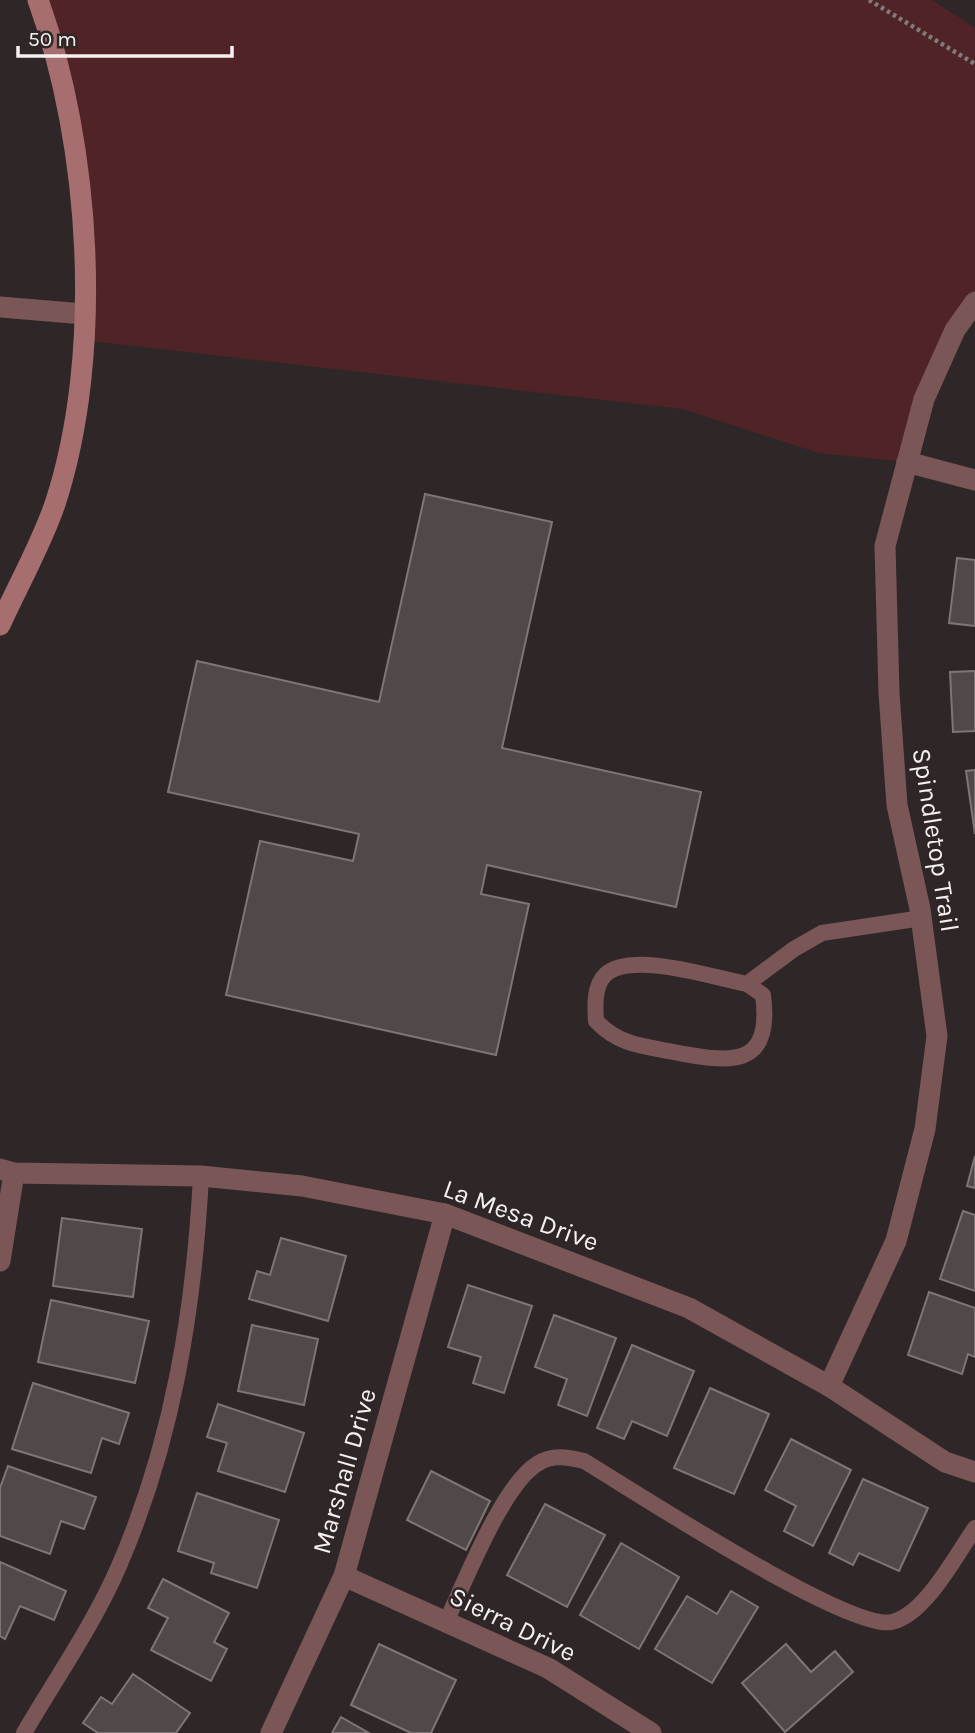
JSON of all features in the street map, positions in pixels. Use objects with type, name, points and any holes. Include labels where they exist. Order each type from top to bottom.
[{"type":"street","points":[[0,625],[55,504],[76,412],[85,314],[83,215],[70,118],[51,36],[38,0]]},
{"type":"street","name":"Spindletop Trail","points":[[829,1385],[896,1241],[925,1129],[937,1036],[922,918],[897,805],[888,693],[885,546],[924,399],[955,330],[975,302]]},
{"type":"street","points":[[0,307],[85,314]]},
{"type":"street","points":[[907,462],[975,480]]},
{"type":"street","points":[[0,1261],[7,1171]]},
{"type":"street","name":"La Mesa Drive","points":[[7,1171],[201,1176],[302,1186],[445,1214],[689,1308],[829,1385],[945,1462],[975,1472]]},
{"type":"street","name":"Marshall Drive","points":[[271,1733],[344,1576],[445,1214]]},
{"type":"street","name":"Sierra Drive","points":[[344,1576],[548,1668],[651,1733]]},
{"type":"lane","points":[[747,984],[763,995],[766,1019],[759,1042],[744,1057],[724,1061],[630,1044],[610,1036],[596,1021],[595,997],[604,975],[624,964],[647,964],[747,984],[794,949],[821,933],[922,918]]},
{"type":"lane","points":[[24,1733],[118,1567],[155,1471],[175,1396],[188,1325],[197,1258],[201,1176]]},
{"type":"lane","points":[[446,1622],[512,1489],[539,1462],[558,1456],[584,1461],[802,1591],[877,1623],[894,1622],[910,1613],[930,1594],[975,1528]]},
{"type":"path","points":[[869,0],[975,64]]},
{"type":"shaded area","points":[[33,0],[932,0],[975,28],[975,302],[907,462],[819,453],[683,409],[82,340],[83,215]]},
{"type":"building","points":[[425,494],[552,522],[502,748],[701,792],[676,907],[487,865],[481,894],[529,904],[496,1055],[226,995],[260,841],[353,861],[359,834],[168,792],[197,661],[379,702]]},
{"type":"building","points":[[957,558],[975,560],[975,626],[949,623]]},
{"type":"building","points":[[975,671],[975,731],[953,732],[950,672]]},
{"type":"building","points":[[975,770],[975,834],[966,771]]},
{"type":"building","points":[[975,1156],[975,1188],[967,1186]]},
{"type":"building","points":[[963,1211],[975,1215],[975,1291],[940,1279]]},
{"type":"building","points":[[62,1218],[142,1229],[133,1297],[53,1286]]},
{"type":"building","points":[[281,1238],[346,1256],[328,1321],[249,1299],[257,1271],[270,1275]]},
{"type":"building","points":[[468,1285],[532,1306],[504,1393],[473,1383],[481,1357],[448,1347]]},
{"type":"building","points":[[929,1292],[975,1308],[975,1357],[968,1354],[962,1374],[908,1355]]},
{"type":"building","points":[[51,1300],[149,1321],[135,1383],[38,1362]]},
{"type":"building","points":[[554,1315],[616,1338],[587,1416],[558,1405],[567,1379],[535,1367]]},
{"type":"building","points":[[252,1325],[318,1339],[304,1405],[238,1391]]},
{"type":"building","points":[[632,1345],[694,1371],[667,1436],[632,1421],[624,1439],[597,1428]]},
{"type":"building","points":[[33,1383],[129,1413],[119,1444],[102,1438],[91,1473],[12,1449]]},
{"type":"building","points":[[710,1388],[769,1414],[734,1494],[674,1468]]},
{"type":"building","points":[[218,1404],[304,1433],[285,1492],[218,1471],[227,1443],[207,1437]]},
{"type":"building","points":[[791,1439],[851,1470],[813,1546],[784,1531],[796,1506],[765,1490]]},
{"type":"building","points":[[8,1466],[96,1497],[84,1529],[61,1521],[50,1554],[0,1536],[0,1488]]},
{"type":"building","points":[[431,1471],[490,1501],[466,1550],[407,1520]]},
{"type":"building","points":[[863,1479],[928,1508],[899,1571],[859,1553],[853,1565],[829,1553]]},
{"type":"building","points":[[197,1493],[279,1520],[257,1588],[211,1573],[214,1563],[178,1551]]},
{"type":"building","points":[[545,1504],[605,1535],[567,1607],[507,1575]]},
{"type":"building","points":[[621,1543],[679,1577],[639,1649],[580,1615]]},
{"type":"building","points":[[0,1562],[66,1591],[54,1620],[20,1606],[5,1639],[0,1636]]},
{"type":"building","points":[[163,1579],[229,1613],[214,1642],[227,1649],[211,1681],[151,1650],[168,1618],[148,1608]]},
{"type":"building","points":[[731,1591],[758,1607],[712,1683],[655,1649],[687,1596],[717,1614]]},
{"type":"building","points":[[379,1644],[456,1680],[431,1733],[411,1733],[351,1705]]},
{"type":"building","points":[[786,1644],[811,1672],[835,1651],[853,1672],[785,1732],[742,1683]]},
{"type":"building","points":[[133,1674],[190,1713],[176,1733],[98,1733],[83,1723],[101,1697],[112,1704]]},
{"type":"building","points":[[341,1717],[369,1733],[332,1733]]}]
